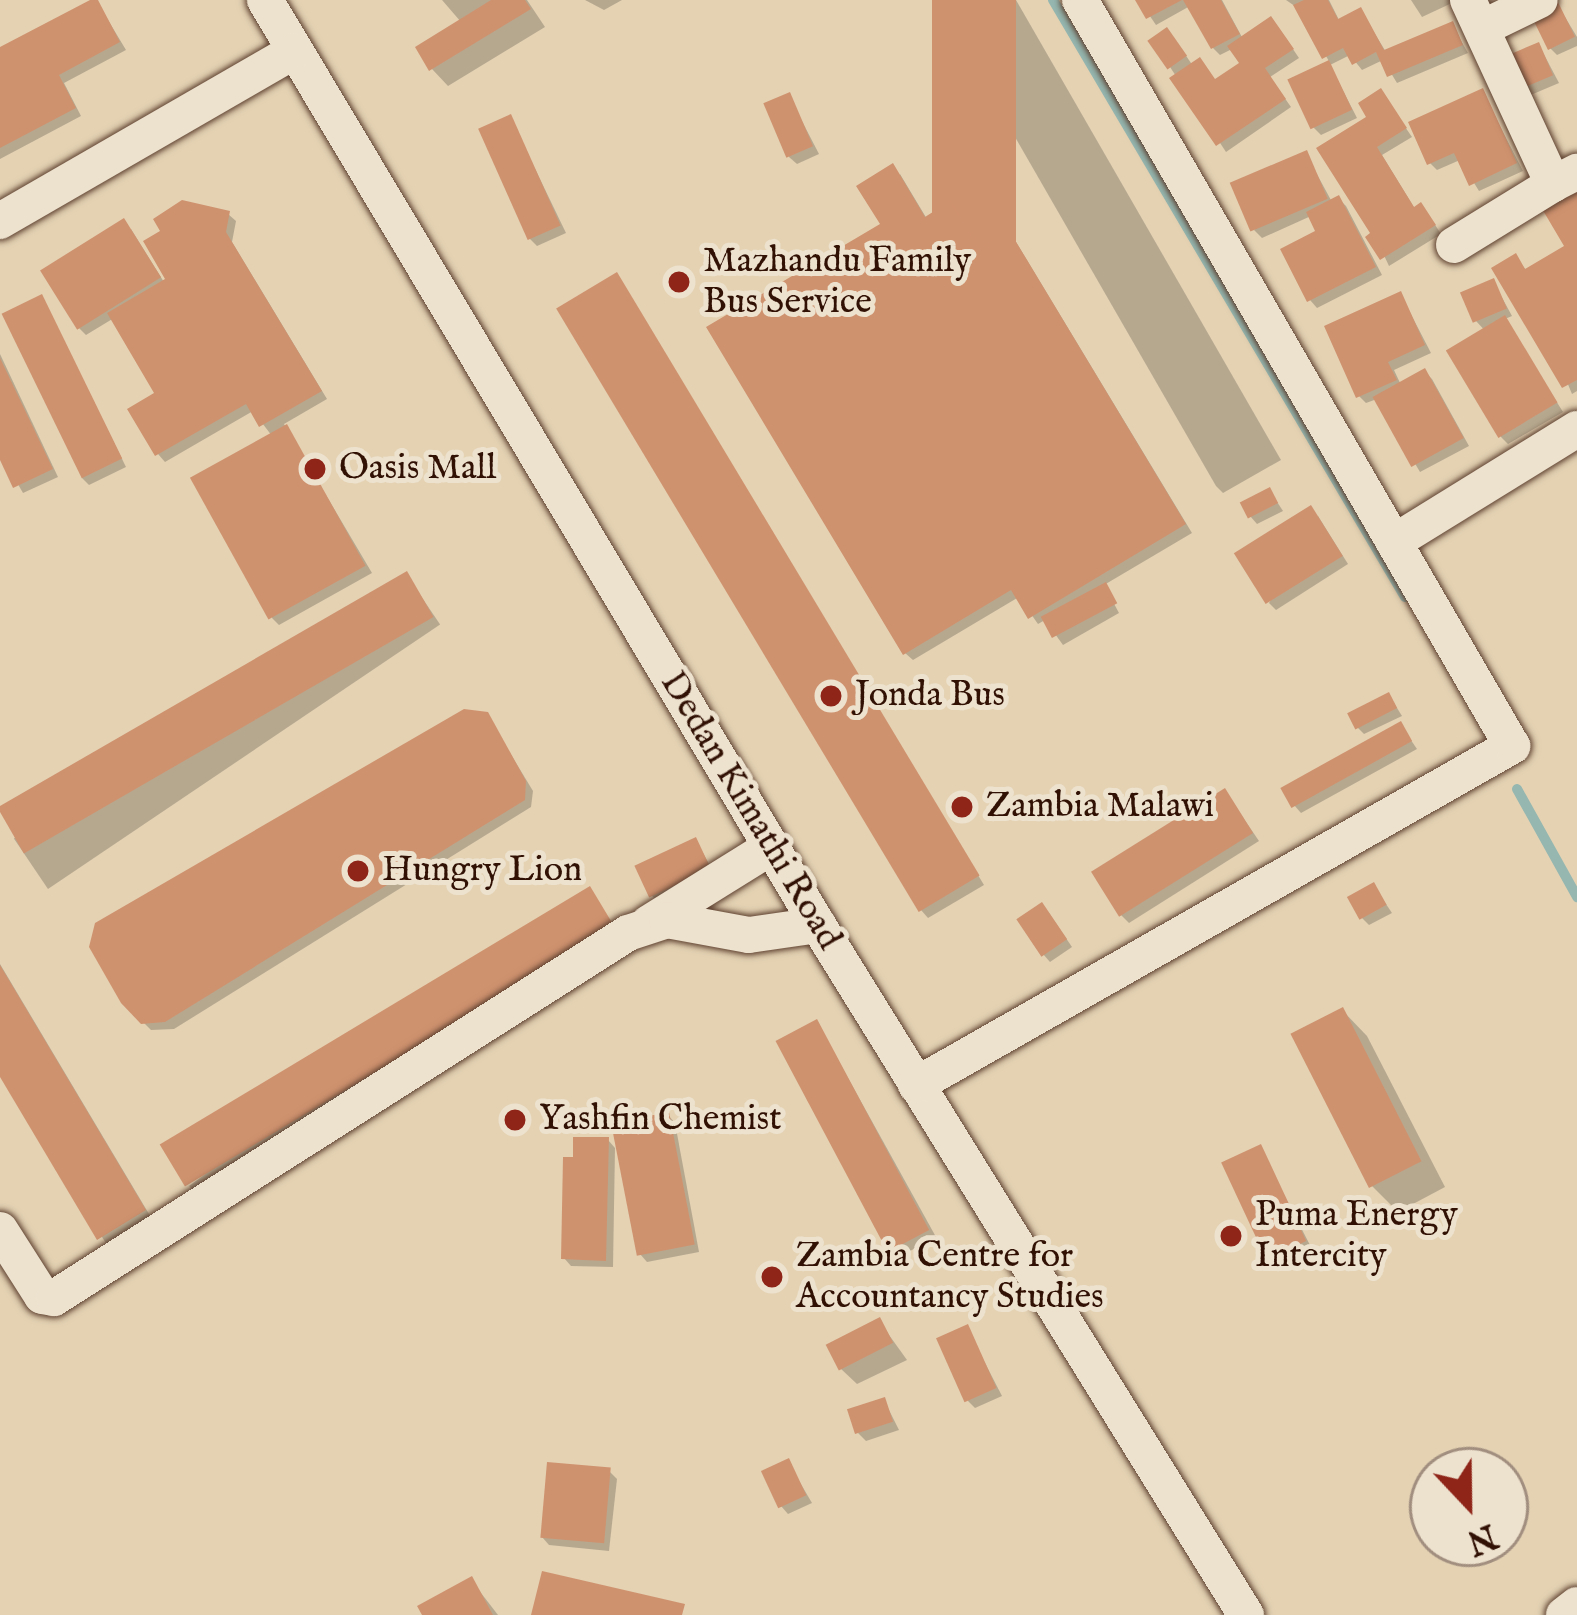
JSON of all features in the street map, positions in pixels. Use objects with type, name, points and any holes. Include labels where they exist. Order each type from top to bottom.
[{"type":"street","name":"Dedan Kimathi Road","points":[[265,0],[771,848],[1246,1615]]},
{"type":"street","points":[[916,1085],[1512,746],[1080,0]]},
{"type":"street","points":[[1454,244],[1565,178],[1475,14],[1540,0]]},
{"type":"street","points":[[0,221],[294,51]]},
{"type":"street","points":[[1394,542],[1577,429]]},
{"type":"street","points":[[0,1230],[41,1296],[54,1298],[251,1168],[771,848]]},
{"type":"street","points":[[649,923],[667,920],[749,935],[818,925]]},
{"type":"street","points":[[1564,1615],[1577,1605]]},
{"type":"building","points":[[98,0],[120,42],[59,75],[76,108],[0,148],[0,47]]},
{"type":"building","points":[[491,0],[525,0],[531,9],[429,71],[415,47]]},
{"type":"building","points":[[932,0],[1016,0],[1016,564],[932,564]]},
{"type":"building","points":[[1135,0],[1182,0],[1146,19]]},
{"type":"building","points":[[1183,0],[1221,0],[1240,34],[1211,49]]},
{"type":"building","points":[[1328,0],[1338,19],[1361,7],[1384,50],[1453,21],[1463,45],[1387,77],[1376,52],[1352,65],[1343,48],[1322,59],[1293,5]]},
{"type":"building","points":[[1557,0],[1575,37],[1548,50],[1530,13]]},
{"type":"building","points":[[1271,16],[1294,49],[1265,68],[1286,99],[1216,146],[1169,78],[1200,57],[1215,79],[1239,63],[1227,46]]},
{"type":"building","points":[[1167,27],[1187,56],[1167,69],[1147,41]]},
{"type":"building","points":[[1539,42],[1553,75],[1516,91],[1502,58]]},
{"type":"building","points":[[1329,60],[1352,110],[1311,129],[1287,79]]},
{"type":"building","points":[[1381,88],[1407,128],[1377,147],[1414,207],[1421,202],[1436,225],[1380,260],[1365,237],[1370,233],[1316,148],[1366,117],[1358,103]]},
{"type":"building","points":[[1483,88],[1517,163],[1469,186],[1454,153],[1427,165],[1408,122]]},
{"type":"building","points":[[790,92],[813,146],[786,158],[763,103]]},
{"type":"building","points":[[511,114],[561,225],[528,240],[478,129]]},
{"type":"building","points":[[1307,150],[1328,199],[1250,232],[1230,183]]},
{"type":"building","points":[[893,163],[925,217],[950,201],[979,249],[1009,230],[1186,524],[1028,619],[1011,590],[903,655],[706,327],[880,224],[856,186]]},
{"type":"building","points":[[1577,179],[1577,380],[1562,388],[1491,268],[1516,253],[1525,269],[1564,246],[1538,202]]},
{"type":"building","points":[[1339,195],[1376,267],[1307,302],[1280,249],[1315,231],[1306,212]]},
{"type":"building","points":[[182,200],[230,211],[226,232],[322,391],[259,427],[246,404],[155,456],[127,409],[154,393],[107,313],[165,279],[143,241],[160,231],[153,219]]},
{"type":"building","points":[[124,218],[161,277],[77,330],[40,270]]},
{"type":"building","points":[[617,272],[980,875],[919,912],[556,309]]},
{"type":"building","points":[[1494,278],[1507,308],[1473,323],[1460,292]]},
{"type":"building","points":[[1401,291],[1425,345],[1388,362],[1397,380],[1356,398],[1324,326]]},
{"type":"building","points":[[42,294],[122,458],[82,478],[2,314]]},
{"type":"building","points":[[1505,315],[1558,402],[1498,438],[1446,351]]},
{"type":"building","points":[[0,358],[53,469],[13,488],[0,460]]},
{"type":"building","points":[[1425,368],[1464,438],[1411,467],[1373,397]]},
{"type":"building","points":[[287,424],[366,566],[268,620],[190,478]]},
{"type":"building","points":[[1270,487],[1278,503],[1248,518],[1240,502]]},
{"type":"building","points":[[1311,505],[1343,556],[1266,604],[1234,553]]},
{"type":"building","points":[[407,571],[434,617],[24,853],[0,806]]},
{"type":"building","points":[[1106,582],[1117,603],[1052,638],[1041,617]]},
{"type":"building","points":[[1389,692],[1397,708],[1355,729],[1347,713]]},
{"type":"building","points":[[464,709],[488,712],[526,781],[525,800],[165,1022],[141,1024],[121,1003],[89,947],[95,923]]},
{"type":"building","points":[[1401,721],[1412,741],[1291,808],[1280,788]]},
{"type":"building","points":[[1225,788],[1253,833],[1119,917],[1091,872]]},
{"type":"building","points":[[696,837],[711,869],[649,897],[634,866]]},
{"type":"building","points":[[1374,882],[1387,905],[1359,920],[1347,897]]},
{"type":"building","points":[[590,886],[615,928],[185,1187],[160,1145]]},
{"type":"building","points":[[1042,902],[1067,939],[1041,957],[1016,919]]},
{"type":"building","points":[[0,965],[146,1210],[97,1240],[0,1077]]},
{"type":"building","points":[[1343,1007],[1422,1161],[1369,1188],[1290,1034]]},
{"type":"building","points":[[817,1019],[929,1230],[888,1252],[776,1041]]},
{"type":"building","points":[[669,1112],[695,1245],[637,1256],[611,1123]]},
{"type":"building","points":[[573,1137],[609,1137],[606,1261],[561,1259],[563,1157],[573,1157]]},
{"type":"building","points":[[1261,1144],[1306,1241],[1266,1260],[1221,1163]]},
{"type":"building","points":[[880,1317],[893,1343],[839,1371],[826,1345]]},
{"type":"building","points":[[968,1324],[996,1388],[964,1402],[936,1338]]},
{"type":"building","points":[[885,1397],[893,1422],[855,1434],[847,1409]]},
{"type":"building","points":[[789,1458],[806,1495],[778,1508],[761,1471]]},
{"type":"building","points":[[547,1462],[611,1468],[604,1543],[540,1538]]},
{"type":"building","points":[[542,1571],[685,1604],[682,1615],[531,1615]]},
{"type":"building","points":[[472,1576],[493,1615],[422,1615],[417,1606]]},
{"type":"waterway","points":[[1053,0],[1405,597]]},
{"type":"waterway","points":[[1517,789],[1577,897]]},
{"type":"place","name":"Mazhandu Family Bus Service","points":[[679,282]]},
{"type":"place","name":"Oasis Mall","points":[[315,469]]},
{"type":"place","name":"Jonda Bus","points":[[831,696]]},
{"type":"place","name":"Zambia Malawi","points":[[962,807]]},
{"type":"place","name":"Hungry Lion","points":[[358,871]]},
{"type":"place","name":"Yashfin Chemist","points":[[515,1120]]},
{"type":"place","name":"Puma Energy Intercity","points":[[1231,1236]]},
{"type":"place","name":"Zambia Centre for Accountancy Studies","points":[[772,1277]]}]
